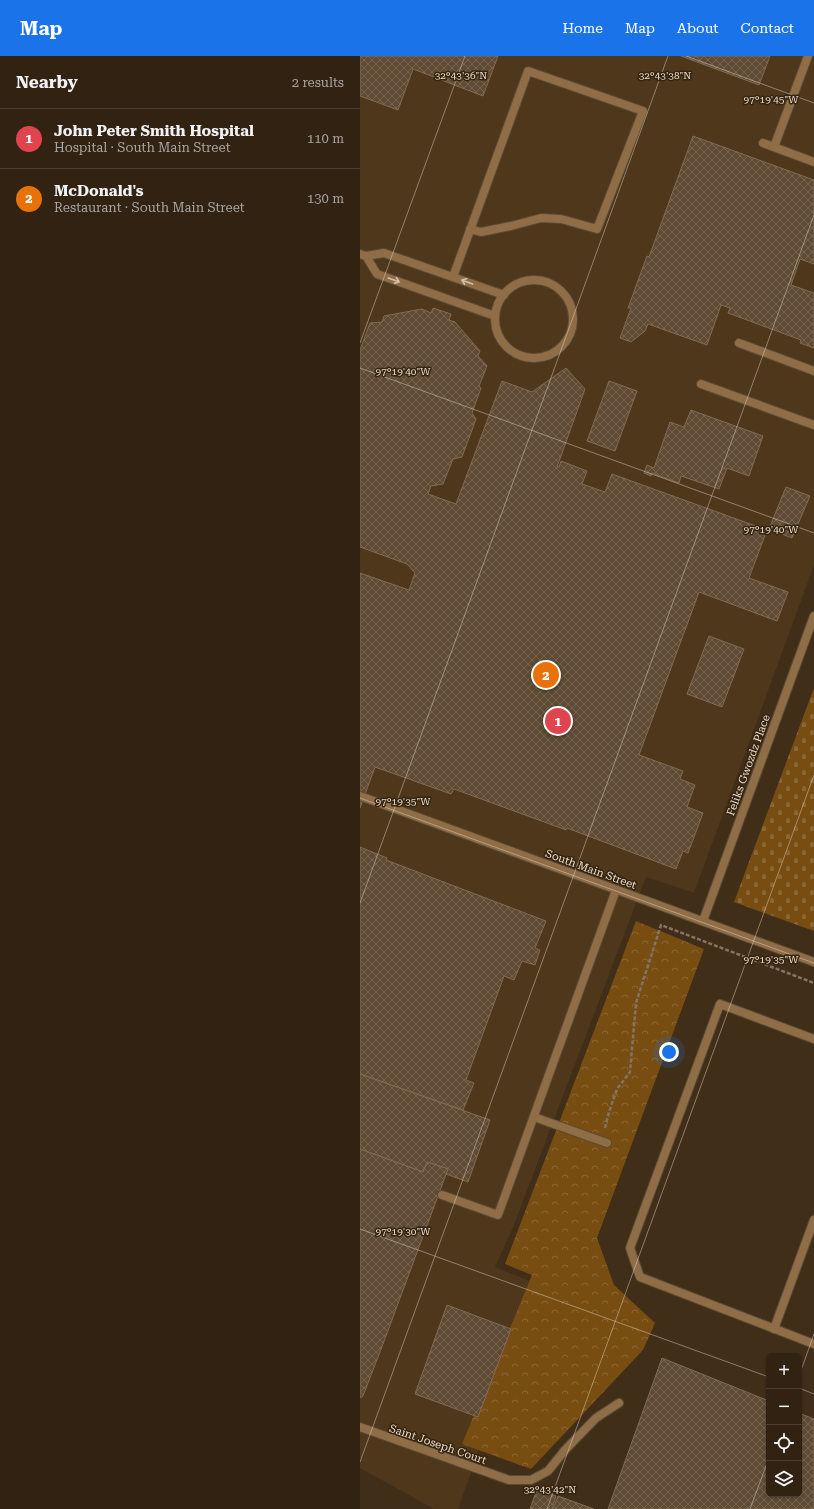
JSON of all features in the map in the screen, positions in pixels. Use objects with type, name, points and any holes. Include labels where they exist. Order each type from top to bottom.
[{"type":"street","points":[[774,147],[808,56]]},
{"type":"street","points":[[453,277],[470,229],[528,71],[643,111],[597,229],[562,219],[541,218],[481,232],[470,229]]},
{"type":"street","points":[[763,143],[814,162]]},
{"type":"street","points":[[496,316],[377,274],[363,255],[384,252],[504,295]]},
{"type":"street","points":[[531,280],[551,284],[560,290],[567,298],[573,318],[572,328],[562,347],[543,357],[533,358],[522,356],[513,352],[505,345],[499,336],[496,326],[496,316],[500,301],[504,295],[521,283],[531,280]]},
{"type":"street","points":[[739,343],[814,371]]},
{"type":"street","points":[[701,384],[814,425]]},
{"type":"street","name":"Feliks Gwozdz Place","points":[[702,921],[814,616]]},
{"type":"street","name":"South Main Street","points":[[360,796],[814,962]]},
{"type":"street","points":[[442,1195],[498,1215],[616,890]]},
{"type":"street","points":[[814,1039],[720,1004],[630,1248],[640,1277],[814,1344]]},
{"type":"street","points":[[534,1117],[607,1143]]},
{"type":"street","points":[[774,1329],[814,1220]]},
{"type":"street","name":"Saint Joseph Court","points":[[360,1428],[509,1480],[530,1480],[548,1471],[565,1450],[596,1418],[619,1403]]},
{"type":"path","points":[[607,1143],[604,1132],[617,1089],[630,1072],[636,1003],[661,925],[814,983]]},
{"type":"shaded area","points":[[360,56],[814,56],[814,565],[694,893],[646,877],[512,1230],[495,1267],[538,1284],[458,1509],[434,1509],[360,1468]]},
{"type":"green space","points":[[814,688],[814,931],[734,902]]},
{"type":"green space","points":[[636,921],[704,949],[597,1238],[614,1285],[655,1323],[643,1350],[531,1469],[462,1444],[532,1275],[505,1264]]},
{"type":"building","points":[[360,56],[498,56],[483,96],[413,69],[398,110],[360,96]]},
{"type":"building","points":[[681,56],[770,56],[759,85]]},
{"type":"building","points":[[693,136],[814,180],[814,264],[800,259],[791,285],[814,293],[814,348],[800,343],[801,340],[728,313],[730,308],[721,305],[707,345],[648,324],[645,331],[631,342],[620,338],[631,308],[628,308],[647,256],[649,257]]},
{"type":"building","points":[[433,308],[451,314],[449,320],[455,322],[480,351],[478,356],[487,366],[479,386],[481,388],[472,413],[476,419],[462,457],[453,459],[443,484],[431,486],[428,494],[456,504],[502,381],[532,392],[566,368],[585,389],[557,467],[559,467],[561,461],[587,471],[582,484],[605,492],[612,474],[767,530],[749,578],[788,592],[777,621],[699,592],[639,755],[683,771],[680,779],[695,785],[687,807],[703,813],[688,853],[683,851],[676,869],[567,828],[566,830],[454,789],[451,794],[375,767],[360,808],[360,573],[409,590],[415,573],[407,564],[360,547],[360,350],[370,323],[382,322],[384,316],[422,309],[431,313]]},
{"type":"building","points":[[609,381],[637,391],[615,451],[587,441]]},
{"type":"building","points":[[691,410],[763,436],[749,476],[727,468],[719,489],[681,476],[679,483],[652,473],[651,476],[644,473],[647,465],[654,468],[670,422],[684,427]]},
{"type":"building","points":[[786,487],[810,496],[792,538],[769,529]]},
{"type":"building","points":[[709,636],[744,649],[722,707],[687,694]]},
{"type":"building","points":[[360,847],[387,858],[386,860],[546,921],[535,948],[540,950],[535,965],[522,961],[514,980],[504,976],[466,1080],[474,1083],[463,1110],[360,1074]]},
{"type":"building","points":[[360,1074],[490,1120],[468,1182],[446,1174],[448,1169],[427,1162],[423,1172],[360,1149]]},
{"type":"building","points":[[360,1149],[423,1172],[427,1162],[448,1169],[383,1344],[363,1396],[360,1398]]},
{"type":"building","points":[[447,1305],[511,1329],[478,1417],[415,1394]]},
{"type":"building","points":[[662,1358],[766,1400],[766,1497],[802,1497],[802,1414],[814,1419],[814,1509],[608,1509]]},
{"type":"building","points":[[537,1489],[556,1496],[552,1509],[530,1509]]},
{"type":"building","points":[[558,1496],[594,1509],[553,1509]]},
{"type":"place","name":"McDonald's","points":[[546,675]]},
{"type":"place","name":"John Peter Smith Hospital","points":[[558,721]]}]
